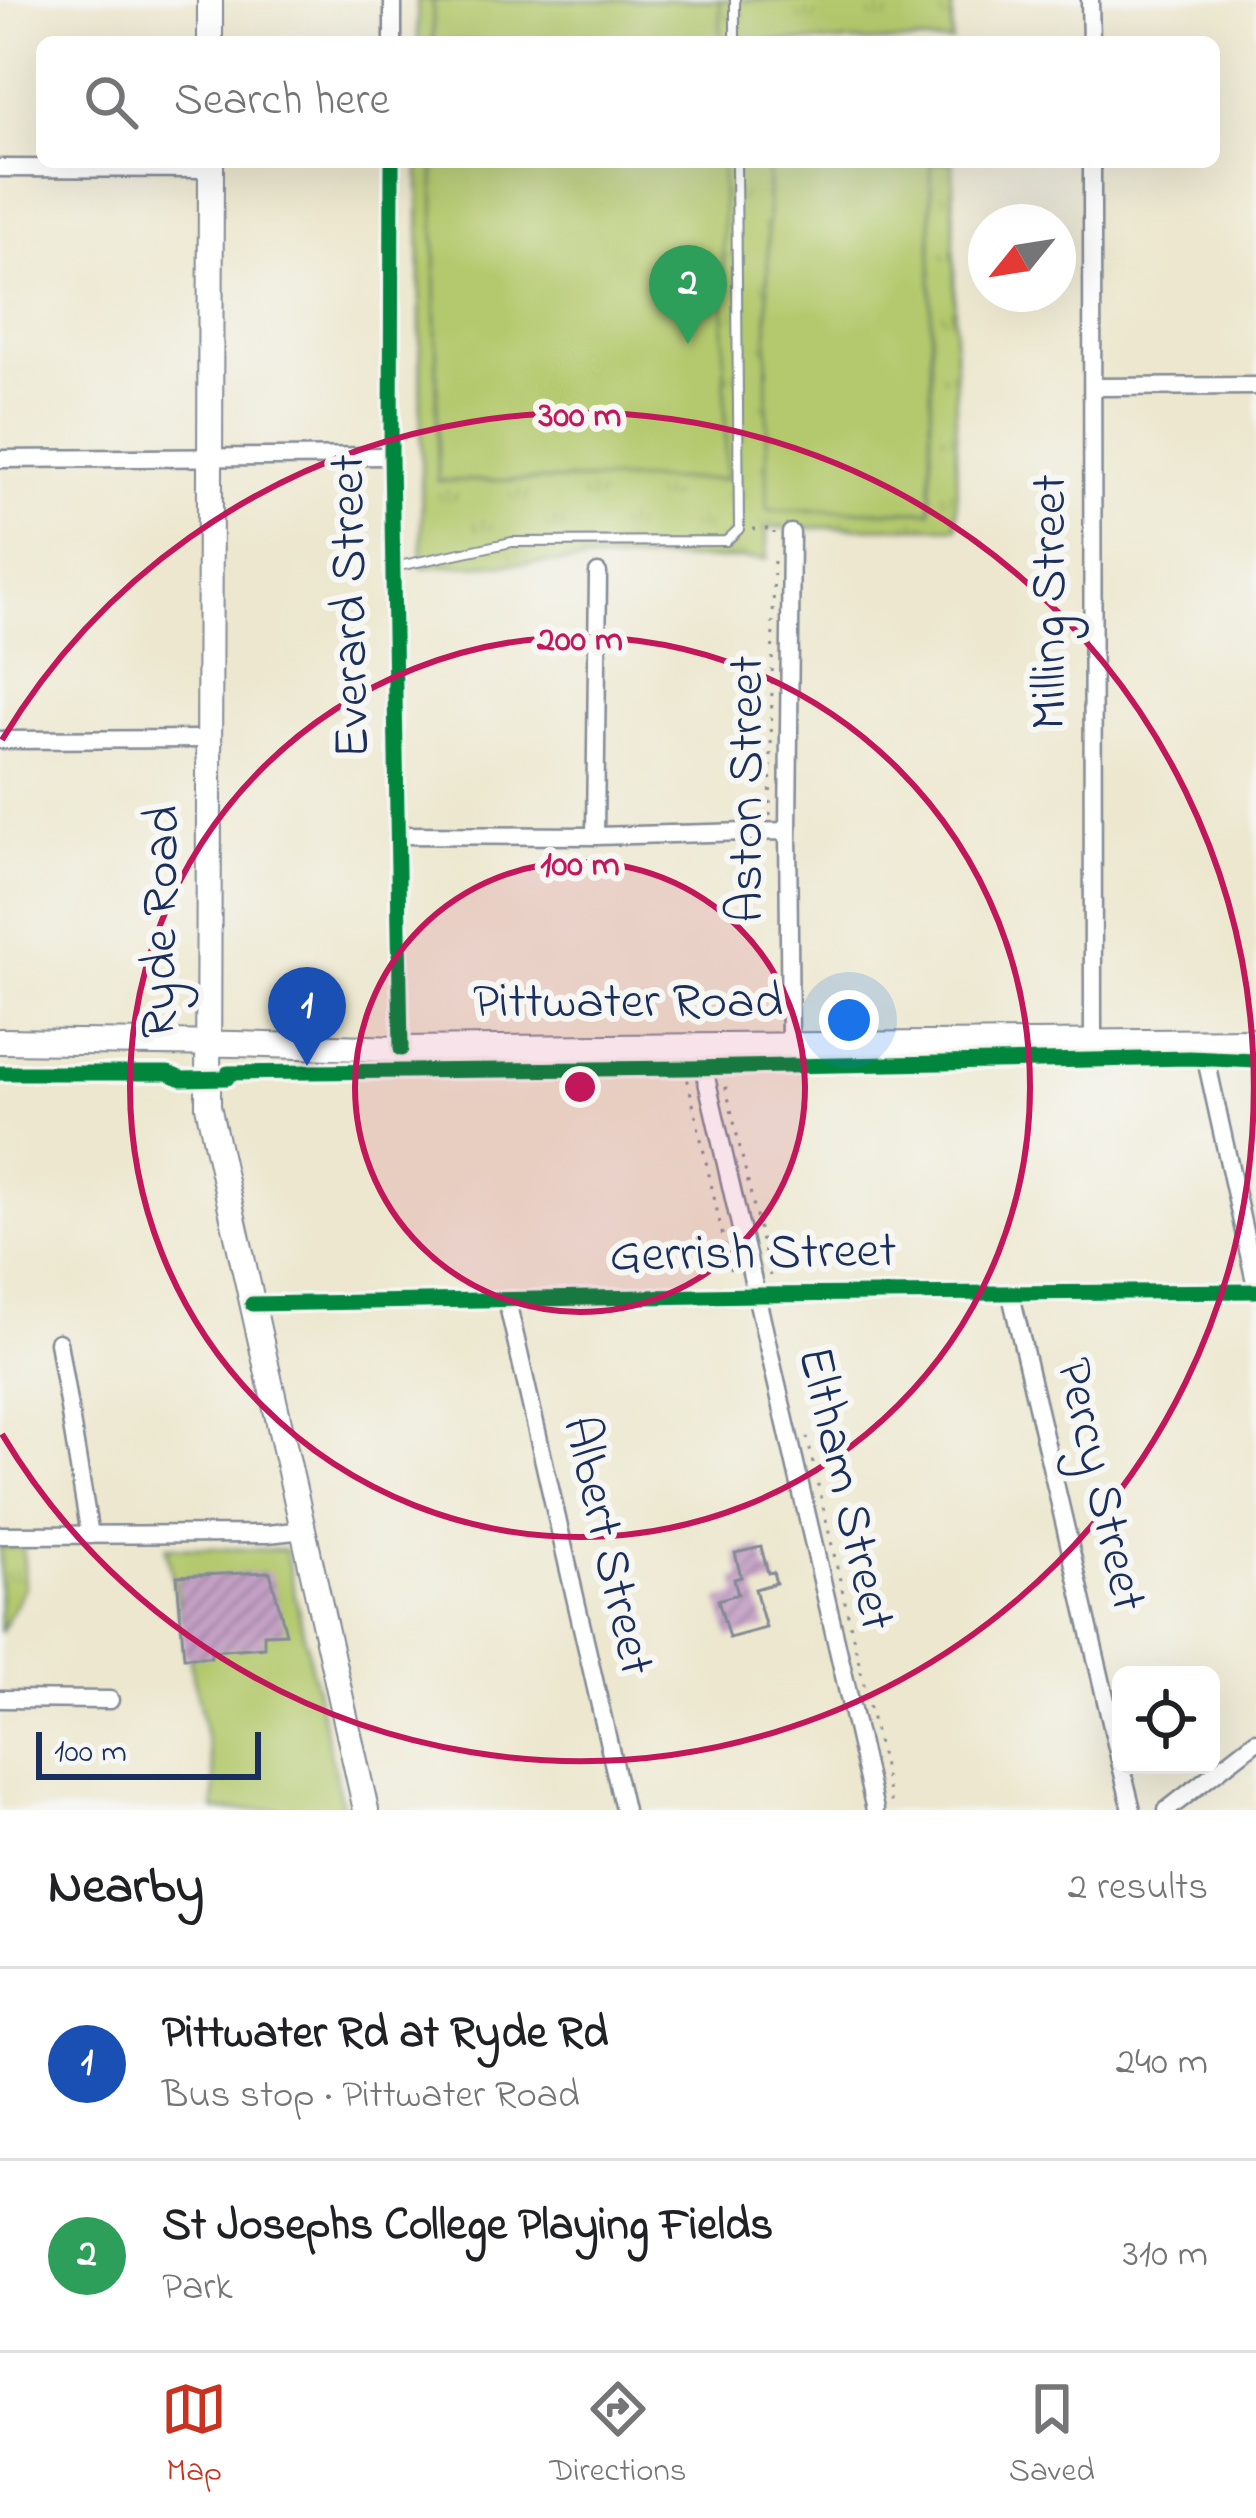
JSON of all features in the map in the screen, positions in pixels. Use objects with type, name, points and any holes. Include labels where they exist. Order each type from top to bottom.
[{"type":"main road","points":[[210,0],[210,36]]},
{"type":"main road","name":"Ryde Road","points":[[211,168],[208,1106],[366,1810]]},
{"type":"main road","name":"Pittwater Road","points":[[0,1041],[401,1049],[702,1063],[790,1046],[1256,1041]]},
{"type":"street","points":[[393,0],[393,36]]},
{"type":"street","points":[[1090,0],[1091,36]]},
{"type":"street","points":[[0,168],[36,168]]},
{"type":"street","name":"Everard Street","points":[[392,168],[391,456],[401,1049]]},
{"type":"street","name":"Milling Street","points":[[1092,168],[1093,1042]]},
{"type":"street","points":[[1094,387],[1256,386]]},
{"type":"street","points":[[0,458],[391,456]]},
{"type":"street","name":"Aston Street","points":[[782,531],[790,1046]]},
{"type":"street","points":[[595,836],[598,573]]},
{"type":"street","points":[[0,740],[210,739]]},
{"type":"street","points":[[397,835],[788,831]]},
{"type":"street","points":[[1202,1041],[1256,1289]]},
{"type":"street","name":"Eltham Street","points":[[702,1063],[765,1295],[875,1810]]},
{"type":"street","name":"Gerrish Street","points":[[252,1304],[1256,1289]]},
{"type":"street","name":"Percy Street","points":[[1011,1295],[1112,1727]]},
{"type":"street","name":"Albert Street","points":[[507,1301],[624,1810]]},
{"type":"street","points":[[58,1342],[90,1534]]},
{"type":"street","points":[[0,1535],[304,1530]]},
{"type":"street","points":[[0,1699],[110,1700]]},
{"type":"street","points":[[1166,1810],[1256,1741]]},
{"type":"street","name":"Percy Street","points":[[1123,1774],[1132,1810]]},
{"type":"lane","points":[[735,0],[735,36]]},
{"type":"lane","points":[[393,568],[512,542],[726,541],[739,530],[736,168]]},
{"type":"path","points":[[739,530],[782,531]]},
{"type":"path","points":[[702,1063],[732,1279]]},
{"type":"path","points":[[662,1068],[702,1063],[745,1067]]},
{"type":"green space","points":[[417,0],[952,0],[952,36],[418,36]]},
{"type":"green space","points":[[433,0],[720,0],[721,36],[433,36]]},
{"type":"green space","points":[[419,168],[953,168],[957,527],[767,528],[767,559],[422,567]]},
{"type":"green space","points":[[434,168],[722,168],[726,479],[438,481]]},
{"type":"green space","points":[[768,168],[931,168],[931,511],[767,510]]},
{"type":"green space","points":[[0,1547],[23,1547],[25,1587],[0,1633]]},
{"type":"green space","points":[[166,1547],[285,1550],[343,1810],[214,1810],[215,1779]]},
{"type":"building","points":[[761,1547],[776,1583],[755,1589],[766,1628],[729,1638],[718,1600],[738,1594],[734,1579],[741,1577],[735,1553]]},
{"type":"building","points":[[270,1572],[286,1633],[264,1634],[264,1647],[184,1657],[177,1576]]},
{"type":"cycle path","points":[[392,168],[391,456],[401,1049]]},
{"type":"cycle path","points":[[0,1073],[168,1073],[182,1079],[227,1078],[228,1073],[1190,1058],[1256,1061]]},
{"type":"cycle path","points":[[252,1304],[1256,1291]]},
{"type":"place","name":"St Josephs College Playing Fields","points":[[688,344]]},
{"type":"place","name":"Pittwater Rd at Ryde Rd","points":[[307,1066]]}]
